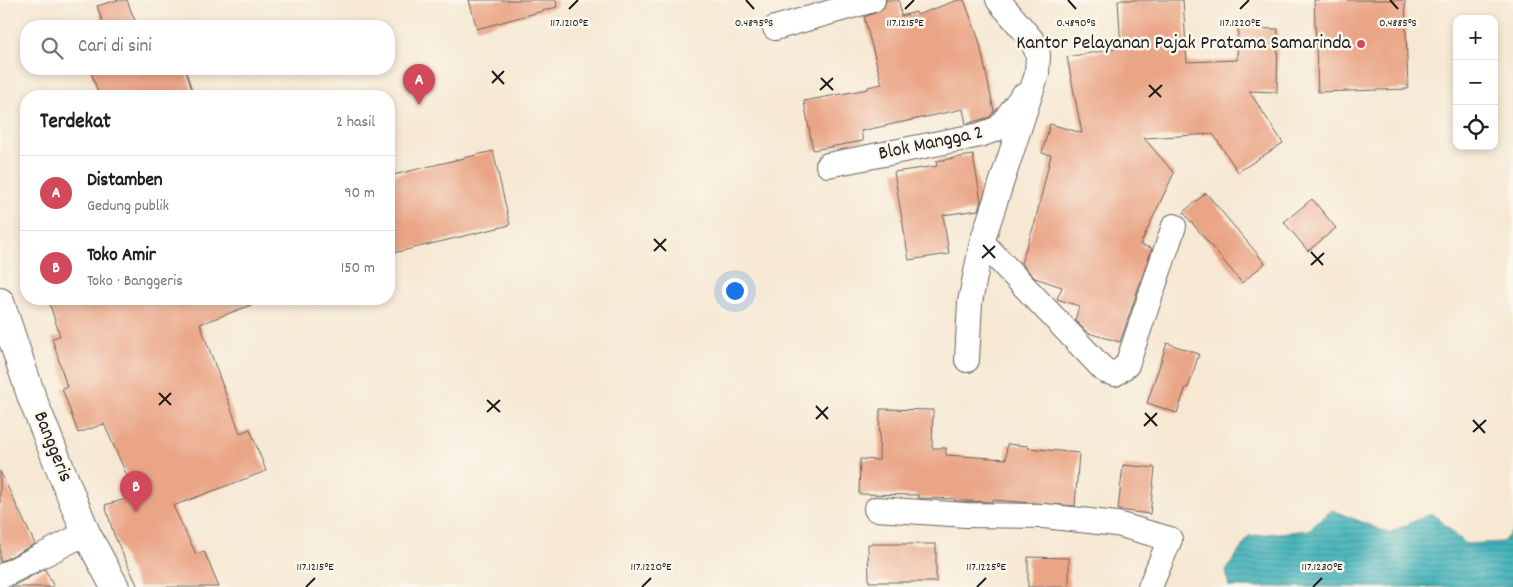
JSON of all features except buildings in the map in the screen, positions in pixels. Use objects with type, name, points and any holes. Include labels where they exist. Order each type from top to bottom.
[{"type":"street","points":[[775,28],[874,0]]},
{"type":"street","points":[[967,360],[970,302],[982,242],[1036,74],[1038,55],[1032,40],[998,0]]},
{"type":"street","name":"Blok Mangga 2","points":[[828,165],[980,135],[999,128],[1036,74]]},
{"type":"street","points":[[982,242],[1105,371],[1116,374],[1128,366],[1174,226]]},
{"type":"street","name":"Banggeris","points":[[0,302],[32,398],[86,533],[115,587]]},
{"type":"street","points":[[876,509],[966,515],[1044,516],[1117,524],[1144,531],[1170,539],[1150,587]]},
{"type":"street","points":[[0,578],[86,533]]},
{"type":"water","points":[[1332,510],[1389,533],[1432,513],[1466,544],[1503,542],[1513,530],[1513,587],[1229,587],[1226,571],[1249,536],[1309,530]]},
{"type":"place","name":"Kantor Pelayanan Pajak Pratama Samarinda","points":[[1361,44]]},
{"type":"place","name":"Distamben","points":[[419,105]]},
{"type":"place","name":"Toko Amir","points":[[136,512]]}]
